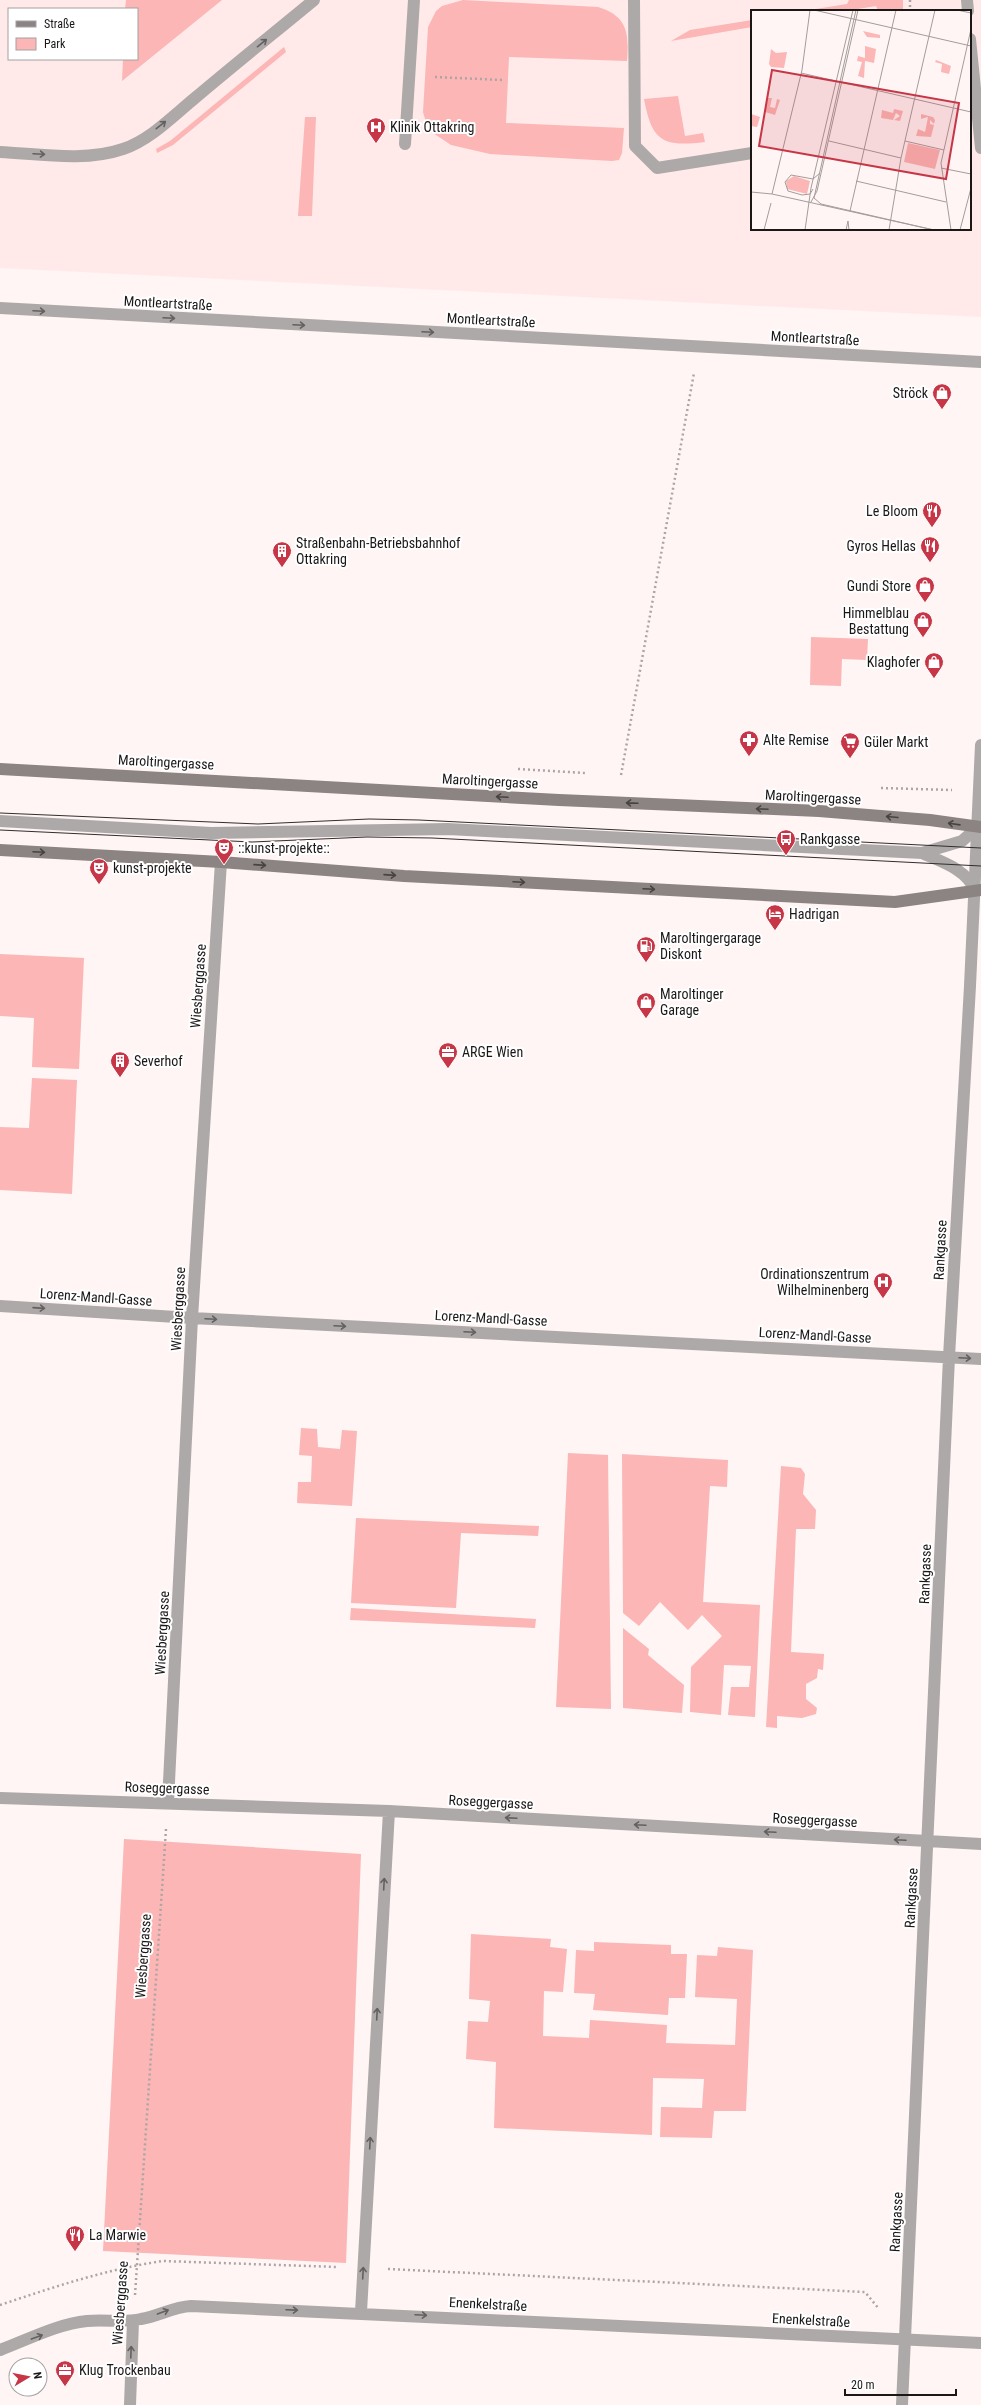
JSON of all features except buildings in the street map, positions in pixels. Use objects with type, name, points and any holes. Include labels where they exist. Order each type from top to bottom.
[{"type":"main road","name":"Maroltingergasse","points":[[0,769],[558,800],[819,811],[979,827]]},
{"type":"main road","points":[[0,850],[221,862],[404,876],[895,902],[978,890]]},
{"type":"street","points":[[0,152],[70,156],[97,155],[124,149],[144,138],[170,118],[314,0]]},
{"type":"street","points":[[405,144],[414,0]]},
{"type":"street","points":[[634,0],[635,146],[657,168],[751,154]]},
{"type":"street","points":[[967,0],[968,10]]},
{"type":"street","points":[[971,59],[974,120],[981,148]]},
{"type":"street","name":"Montleartstraße","points":[[0,308],[981,362]]},
{"type":"street","name":"Rankgasse","points":[[902,2405],[949,1357],[978,890],[981,745]]},
{"type":"street","points":[[0,821],[211,833],[448,829],[922,853],[962,841],[979,827]]},
{"type":"street","points":[[922,853],[954,868],[970,880],[978,890]]},
{"type":"street","name":"Wiesberggasse","points":[[168,1802],[192,1318],[221,862]]},
{"type":"street","name":"Lorenz-Mandl-Gasse","points":[[0,1306],[192,1318],[981,1359]]},
{"type":"street","name":"Roseggergasse","points":[[0,1798],[168,1802],[388,1812],[981,1844]]},
{"type":"street","points":[[360,2312],[388,1812]]},
{"type":"street","name":"Enenkelstraße","points":[[0,2350],[69,2325],[86,2321],[133,2321],[147,2318],[178,2307],[191,2306],[360,2312],[981,2343]]},
{"type":"street","name":"Wiesberggasse","points":[[130,2405],[133,2321]]},
{"type":"path","points":[[409,76],[503,80]]},
{"type":"path","points":[[621,775],[699,347]]},
{"type":"path","name":"Wiesberggasse","points":[[133,2321],[168,1802]]},
{"type":"path","points":[[0,2305],[72,2281],[137,2265],[164,2261],[363,2268],[865,2292],[905,2340]]},
{"type":"shaded area","name":"Klinik Ottakring","points":[[0,0],[981,0],[981,317],[0,268]]},
{"type":"green space","points":[[126,0],[222,0],[122,81],[123,60],[138,60],[138,8],[125,8]]},
{"type":"green space","points":[[463,0],[598,7],[615,15],[621,21],[627,34],[627,61],[509,57],[506,123],[624,128],[622,153],[619,160],[612,161],[490,154],[451,145],[433,133],[427,126],[423,112],[428,27],[436,11],[442,6]]},
{"type":"green space","points":[[849,0],[903,0],[903,10],[878,10],[876,6],[852,10],[809,10],[847,4]]},
{"type":"green space","points":[[751,20],[751,27],[671,41],[690,30]]},
{"type":"green space","points":[[284,47],[286,52],[173,145],[157,153],[156,149],[170,141]]},
{"type":"green space","points":[[678,96],[685,136],[703,133],[705,142],[669,142],[656,133],[651,125],[644,99]]},
{"type":"green space","points":[[305,117],[316,117],[312,216],[298,216]]},
{"type":"green space","points":[[811,637],[868,639],[867,660],[842,659],[841,686],[810,685]]},
{"type":"green space","points":[[0,954],[84,958],[79,1069],[32,1067],[34,1018],[0,1016]]},
{"type":"green space","points":[[32,1078],[77,1080],[72,1194],[0,1190],[0,1127],[29,1128]]},
{"type":"green space","points":[[301,1428],[317,1429],[318,1447],[340,1449],[342,1430],[357,1431],[352,1506],[297,1503],[298,1482],[311,1482],[312,1456],[299,1455]]},
{"type":"green space","points":[[568,1453],[608,1455],[611,1709],[556,1707]]},
{"type":"green space","points":[[622,1454],[728,1460],[727,1487],[710,1486],[703,1602],[760,1605],[755,1717],[728,1715],[731,1687],[749,1687],[751,1666],[724,1665],[721,1715],[690,1712],[691,1667],[722,1636],[702,1615],[688,1630],[660,1602],[639,1626],[623,1613]]},
{"type":"green space","points":[[781,1466],[801,1468],[805,1474],[803,1494],[816,1510],[815,1529],[796,1529],[791,1652],[824,1654],[823,1670],[818,1669],[817,1678],[806,1684],[806,1699],[817,1708],[816,1714],[802,1718],[777,1716],[777,1728],[766,1727]]},
{"type":"green space","points":[[356,1518],[539,1526],[538,1536],[461,1533],[456,1608],[351,1603]]},
{"type":"green space","points":[[351,1608],[536,1619],[535,1628],[350,1620]]},
{"type":"green space","points":[[623,1628],[649,1649],[648,1655],[684,1685],[682,1713],[623,1708]]},
{"type":"green space","points":[[124,1839],[361,1854],[346,2263],[103,2251]]},
{"type":"green space","points":[[471,1934],[551,1939],[550,1947],[567,1949],[563,1992],[544,1991],[543,2036],[589,2038],[590,2020],[667,2025],[666,2043],[735,2045],[737,1999],[695,1997],[697,1955],[717,1956],[718,1947],[753,1950],[746,2111],[714,2111],[712,2138],[660,2137],[661,2107],[702,2108],[704,2079],[653,2078],[652,2135],[494,2128],[496,2062],[466,2059],[468,2021],[488,2022],[490,2001],[469,1999]]},
{"type":"green space","points":[[594,1942],[671,1945],[671,1954],[687,1954],[685,1998],[669,1998],[668,2015],[593,2010],[595,1994],[574,1993],[576,1950],[594,1951]]},
{"type":"tram line","points":[[0,813],[258,824],[369,819],[419,820],[981,848]]},
{"type":"tram line","points":[[0,830],[252,842],[367,837],[432,838],[981,866]]},
{"type":"place","name":"Klinik Ottakring","points":[[376,144]]},
{"type":"place","name":"Ströck","points":[[942,410]]},
{"type":"place","name":"Le Bloom","points":[[932,528]]},
{"type":"place","name":"Gyros Hellas","points":[[930,563]]},
{"type":"place","name":"Straßenbahn-Betriebsbahnhof Ottakring","points":[[282,568]]},
{"type":"place","name":"Gundi Store","points":[[925,603]]},
{"type":"place","name":"Himmelblau Bestattung","points":[[923,638]]},
{"type":"place","name":"Klaghofer","points":[[934,679]]},
{"type":"place","name":"Alte Remise","points":[[749,757]]},
{"type":"place","name":"Güler Markt","points":[[850,759]]},
{"type":"place","name":"Rankgasse","points":[[786,856]]},
{"type":"place","name":"::kunst-projekte::","points":[[224,865]]},
{"type":"place","name":"kunst-projekte","points":[[99,885]]},
{"type":"place","name":"Hadrigan","points":[[775,931]]},
{"type":"place","name":"Maroltingergarage Diskont","points":[[646,963]]},
{"type":"place","name":"Maroltinger Garage","points":[[646,1019]]},
{"type":"place","name":"ARGE Wien","points":[[448,1069]]},
{"type":"place","name":"Severhof","points":[[120,1078]]},
{"type":"place","name":"Ordinationszentrum Wilhelminenberg","points":[[883,1299]]},
{"type":"place","name":"La Marwie","points":[[75,2252]]},
{"type":"place","name":"Klug Trockenbau","points":[[65,2387]]}]
